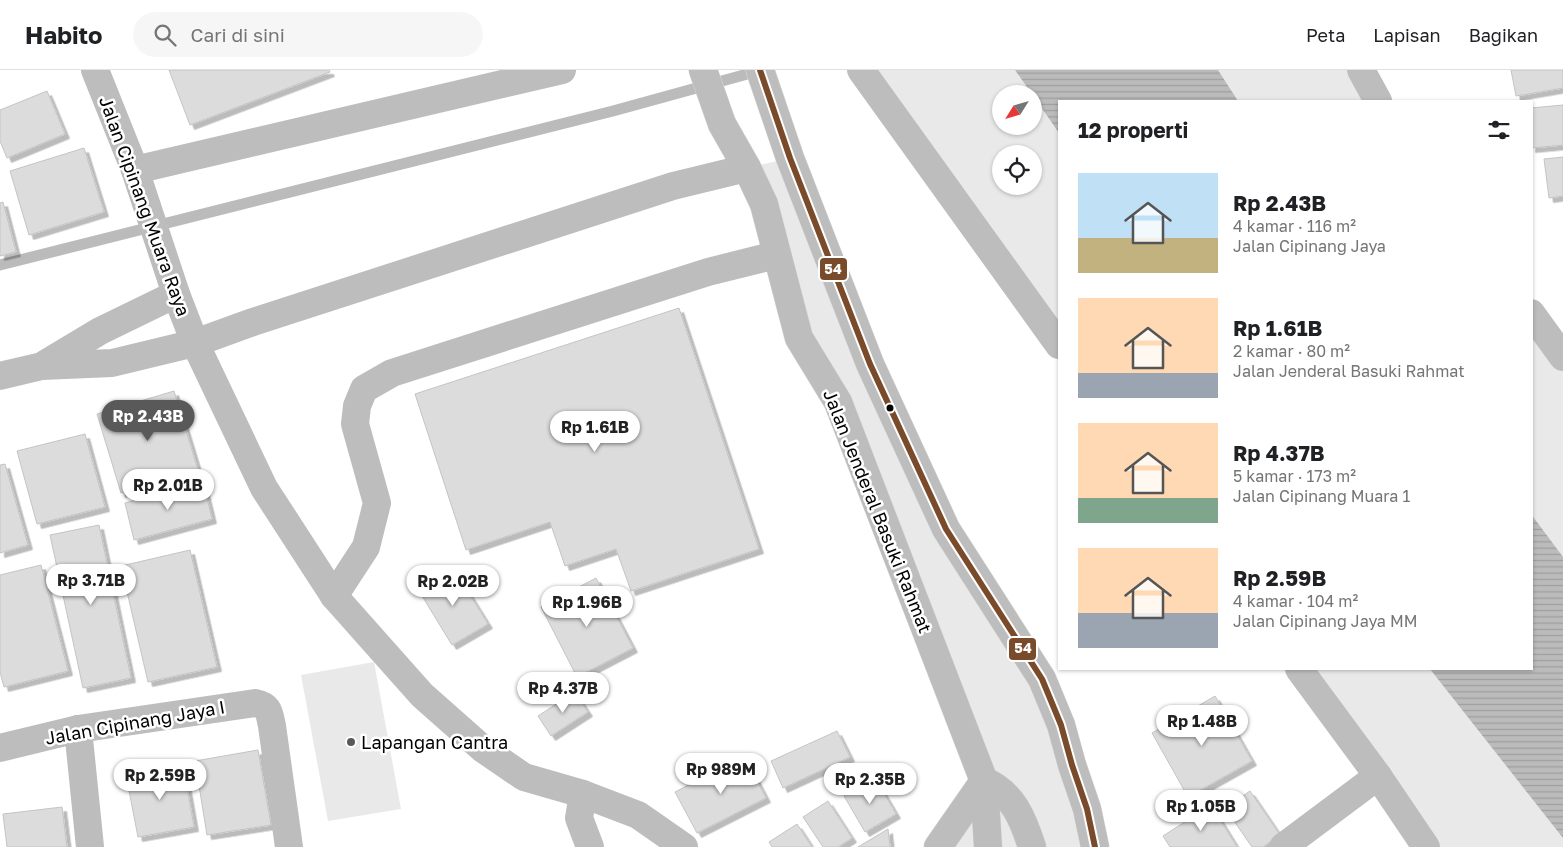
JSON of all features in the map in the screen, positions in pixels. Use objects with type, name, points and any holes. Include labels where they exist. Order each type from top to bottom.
[{"type":"street","points":[[135,170],[562,70]]},
{"type":"street","points":[[760,70],[794,167],[870,364],[946,529],[1042,679],[1061,725],[1087,809],[1095,847]]},
{"type":"street","points":[[861,70],[1058,344]]},
{"type":"street","points":[[1360,70],[1377,100]]},
{"type":"street","name":"Jalan Jenderal Basuki Rahmat","points":[[703,71],[722,124],[747,168],[764,204],[799,338],[838,402],[984,781],[988,847]]},
{"type":"street","name":"Jalan Cipinang Muara Raya","points":[[102,73],[176,294],[195,343],[264,488],[334,596],[422,695],[483,749],[524,777],[583,794],[638,815],[684,847]]},
{"type":"street","points":[[0,376],[42,366],[112,362],[195,343],[270,316],[673,186],[747,168]]},
{"type":"street","points":[[334,596],[366,548],[377,503],[355,424],[357,406],[364,389],[392,373],[708,272],[776,255]]},
{"type":"street","points":[[42,366],[100,330],[176,294]]},
{"type":"street","points":[[1533,316],[1563,357]]},
{"type":"street","points":[[1300,670],[1378,776],[1426,847]]},
{"type":"street","name":"Jalan Cipinang Jaya I","points":[[0,748],[78,728],[254,703],[263,704],[268,710],[272,726],[289,847]]},
{"type":"street","points":[[78,728],[90,847]]},
{"type":"street","points":[[1284,847],[1378,776]]},
{"type":"street","points":[[938,847],[984,781],[997,786],[1017,808],[1032,847]]},
{"type":"street","points":[[583,794],[579,818],[590,847]]},
{"type":"shaded area","points":[[861,70],[1355,70],[1370,100],[1058,100],[1058,344]]},
{"type":"shaded area","points":[[1015,70],[1218,70],[1237,100],[1058,100],[1058,132],[1042,109],[1042,85],[1026,85]]},
{"type":"shaded area","points":[[790,158],[870,364],[1042,679],[1095,847],[938,847],[984,781],[747,168]]},
{"type":"shaded area","points":[[1533,328],[1563,368],[1563,847],[1426,847],[1300,670],[1533,670]]},
{"type":"shaded area","points":[[1533,517],[1563,557],[1563,838],[1431,670],[1533,670]]},
{"type":"shaded area","name":"Lapangan Cantra","points":[[374,662],[401,809],[328,821],[301,675]]},
{"type":"building","points":[[169,70],[329,70],[330,72],[190,125]]},
{"type":"building","points":[[1511,70],[1563,70],[1563,88],[1516,96]]},
{"type":"building","points":[[47,91],[65,134],[7,158],[0,141],[0,110]]},
{"type":"building","points":[[1563,105],[1563,145],[1533,148],[1533,108]]},
{"type":"building","points":[[84,148],[104,212],[29,235],[10,171]]},
{"type":"building","points":[[1563,157],[1563,196],[1549,198],[1544,159]]},
{"type":"building","points":[[3,202],[16,252],[0,256],[0,203]]},
{"type":"building","points":[[679,308],[759,549],[631,591],[616,549],[565,566],[550,522],[466,550],[415,394]]},
{"type":"building","points":[[174,391],[198,470],[121,493],[97,414]]},
{"type":"building","points":[[85,434],[105,507],[37,524],[17,451]]},
{"type":"building","points":[[5,464],[28,545],[0,553],[0,465]]},
{"type":"building","points":[[203,482],[212,519],[134,540],[125,503]]},
{"type":"building","points":[[99,525],[131,678],[83,688],[50,535]]},
{"type":"building","points":[[190,550],[217,667],[148,682],[121,566]]},
{"type":"building","points":[[41,565],[68,671],[4,687],[0,672],[0,575]]},
{"type":"building","points":[[454,569],[488,624],[452,645],[419,591]]},
{"type":"building","points":[[596,578],[633,648],[577,677],[541,607]]},
{"type":"building","points":[[575,692],[588,712],[551,736],[538,716]]},
{"type":"building","points":[[1215,696],[1252,761],[1188,797],[1152,733]]},
{"type":"building","points":[[837,731],[850,757],[783,788],[771,761]]},
{"type":"building","points":[[258,750],[271,825],[207,835],[195,761]]},
{"type":"building","points":[[744,756],[766,798],[697,833],[675,792]]},
{"type":"building","points":[[183,765],[194,827],[138,837],[126,775]]},
{"type":"building","points":[[875,778],[896,814],[865,832],[844,796]]},
{"type":"building","points":[[1250,791],[1280,835],[1263,847],[1252,847],[1225,808]]},
{"type":"building","points":[[828,801],[852,838],[838,847],[823,847],[803,817]]},
{"type":"building","points":[[1211,805],[1237,847],[1170,847],[1163,836]]},
{"type":"building","points":[[62,807],[67,847],[7,847],[3,814]]},
{"type":"building","points":[[797,824],[812,847],[772,847],[769,842]]},
{"type":"building","points":[[888,829],[890,847],[858,847]]},
{"type":"waterway","points":[[0,265],[613,111],[762,70]]},
{"type":"transit line","name":"54","points":[[760,70],[790,158],[870,364],[946,529],[1042,679],[1061,725],[1087,809],[1095,847]]},
{"type":"place","name":"Lapangan Cantra","points":[[351,742]]}]
